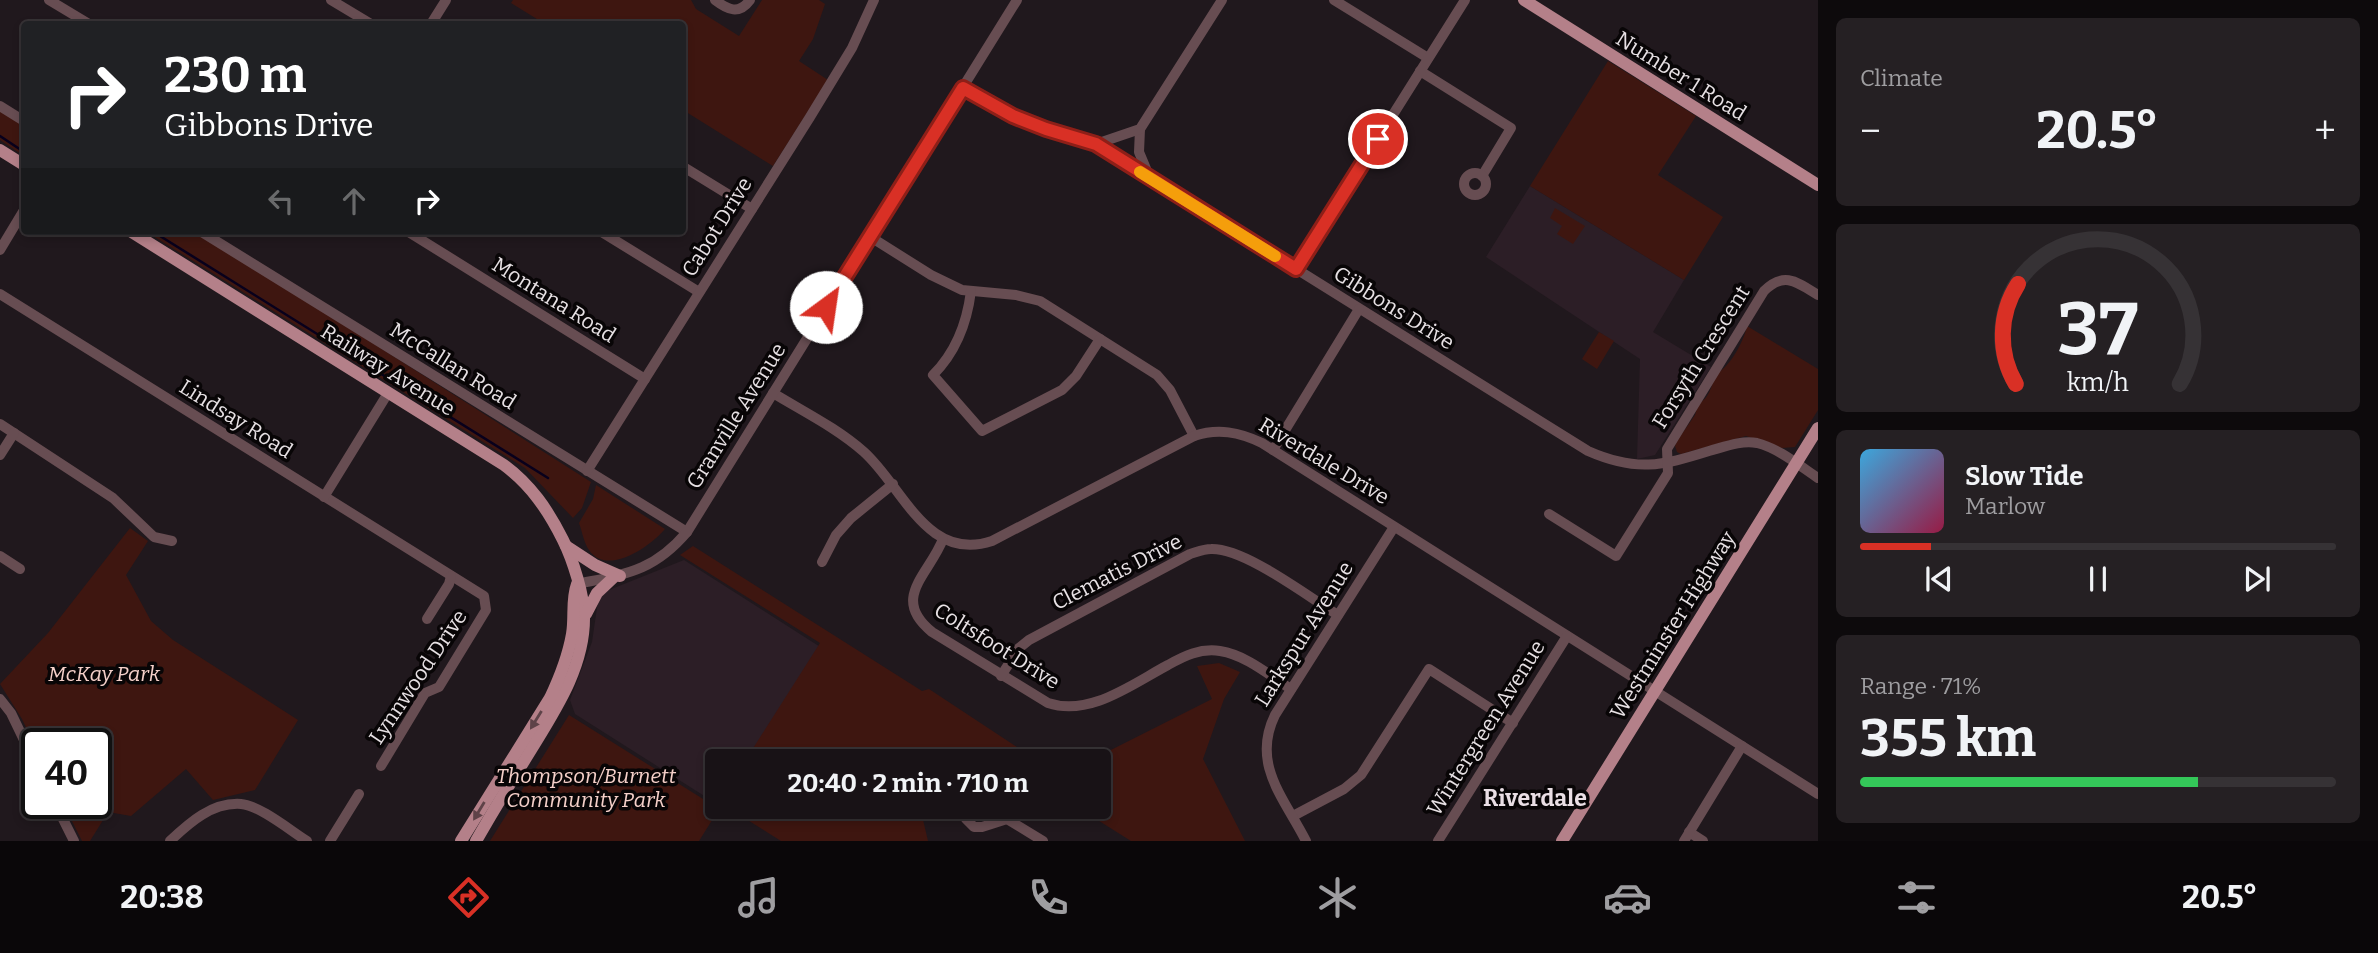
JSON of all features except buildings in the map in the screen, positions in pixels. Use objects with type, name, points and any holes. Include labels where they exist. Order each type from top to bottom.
[{"type":"main road","name":"Number 1 Road","points":[[1524,0],[1818,185]]},
{"type":"main road","points":[[0,150],[21,163]]},
{"type":"main road","name":"Railway Avenue","points":[[136,235],[523,479],[548,512],[566,547],[577,584]]},
{"type":"main road","name":"Westminster Highway","points":[[1562,841],[1818,428]]},
{"type":"main road","points":[[566,547],[617,576],[597,593],[584,618]]},
{"type":"main road","points":[[476,841],[572,677],[584,618],[583,595],[577,584]]},
{"type":"main road","points":[[461,841],[550,698],[562,673],[572,631],[573,595],[577,584]]},
{"type":"street","points":[[49,0],[84,21]]},
{"type":"street","points":[[331,0],[366,21]]},
{"type":"street","points":[[433,21],[446,0]]},
{"type":"street","points":[[715,0],[728,9],[741,9],[750,0]]},
{"type":"street","name":"Cabot Drive","points":[[587,471],[852,48],[874,0]]},
{"type":"street","name":"Granville Avenue","points":[[577,584],[617,576],[654,563],[687,532],[1017,0]]},
{"type":"street","points":[[1151,179],[1139,152],[1140,129],[1222,0]]},
{"type":"street","points":[[1334,0],[1428,58]]},
{"type":"street","points":[[1296,269],[1465,0]]},
{"type":"street","points":[[1420,71],[1511,128],[1482,176]]},
{"type":"street","name":"Gibbons Drive","points":[[963,88],[1013,116],[1096,144],[1588,451],[1607,459],[1650,466],[1753,443],[1768,447],[1818,478]]},
{"type":"street","points":[[0,106],[21,119]]},
{"type":"street","points":[[1096,144],[1140,129]]},
{"type":"street","points":[[686,168],[752,209]]},
{"type":"street","points":[[0,250],[21,215]]},
{"type":"street","name":"McCallan Road","points":[[206,235],[687,532]]},
{"type":"street","name":"Montana Road","points":[[417,235],[645,379]]},
{"type":"street","points":[[606,235],[699,292]]},
{"type":"street","points":[[869,236],[942,281],[971,291],[1016,295],[1040,301],[1149,369],[1174,397],[1194,436]]},
{"type":"street","name":"Forsyth Crescent","points":[[1668,463],[1667,449],[1763,291],[1782,279],[1801,284],[1818,295]]},
{"type":"street","points":[[971,291],[958,342],[933,375],[982,431],[1062,390],[1076,376],[1100,339]]},
{"type":"street","name":"Lindsay Road","points":[[0,294],[484,596],[486,610]]},
{"type":"street","points":[[1273,450],[1359,309]]},
{"type":"street","points":[[324,497],[388,393]]},
{"type":"street","points":[[773,393],[848,439],[866,454],[926,527],[943,539]]},
{"type":"street","points":[[0,424],[113,498],[154,537],[172,541]]},
{"type":"street","name":"Riverdale Drive","points":[[943,539],[961,544],[992,541],[1194,436],[1215,431],[1235,433],[1254,439],[1273,450],[1818,794]]},
{"type":"street","points":[[0,455],[15,433]]},
{"type":"street","points":[[1549,514],[1616,556],[1668,473],[1668,463]]},
{"type":"street","points":[[822,562],[836,536],[851,518],[893,484]]},
{"type":"street","name":"Larkspur Avenue","points":[[1306,841],[1273,779],[1266,760],[1265,751],[1271,723],[1394,527]]},
{"type":"street","name":"Coltsfoot Drive","points":[[943,539],[914,593],[914,612],[932,632],[1048,703],[1077,707],[1102,699],[1186,656],[1211,650],[1242,658],[1291,689]]},
{"type":"street","name":"Clematis Drive","points":[[1001,676],[1019,649],[1035,636],[1190,554],[1203,550],[1218,549],[1246,557],[1338,615]]},
{"type":"street","points":[[0,556],[20,569]]},
{"type":"street","points":[[427,619],[449,584],[451,576]]},
{"type":"street","name":"Lynnwood Drive","points":[[381,766],[425,693],[439,687],[486,610]]},
{"type":"street","name":"Wintergreen Avenue","points":[[1438,841],[1567,636]]},
{"type":"street","points":[[1293,816],[1343,789],[1362,775],[1429,669],[1513,723]]},
{"type":"street","points":[[0,699],[11,713],[21,734]]},
{"type":"street","points":[[1703,841],[1686,837],[1742,746]]},
{"type":"street","points":[[330,841],[359,794]]},
{"type":"street","points":[[170,841],[193,820],[209,811],[240,804],[254,808],[307,841]]},
{"type":"street","points":[[63,819],[74,841]]},
{"type":"street","points":[[966,819],[974,827],[1007,819],[1043,841]]},
{"type":"shaded area","points":[[1530,186],[1684,280],[1653,332],[1711,367],[1655,455],[1637,459],[1640,359],[1486,257]]},
{"type":"shaded area","points":[[684,560],[982,749],[705,749],[705,796],[575,714],[570,700],[592,642],[599,594]]},
{"type":"green space","points":[[513,0],[691,0],[696,9],[739,36],[762,0],[819,0],[825,4],[813,39],[799,61],[828,80],[773,166],[686,112],[686,21],[540,21],[511,3]]},
{"type":"green space","points":[[1608,61],[1696,116],[1658,175],[1723,217],[1684,280],[1530,186]]},
{"type":"green space","points":[[0,106],[21,120],[21,154],[0,140]]},
{"type":"green space","points":[[1555,208],[1585,226],[1573,244],[1557,234],[1562,226],[1550,218]]},
{"type":"green space","points":[[151,235],[202,235],[591,482],[582,508],[573,518],[525,468]]},
{"type":"green space","points":[[1747,326],[1818,369],[1818,410],[1795,447],[1782,448],[1746,436],[1681,454],[1677,452],[1677,441],[1695,415],[1698,404],[1708,394],[1716,374],[1736,353]]},
{"type":"green space","points":[[1599,332],[1614,341],[1597,369],[1582,359]]},
{"type":"green space","points":[[596,485],[665,529],[650,543],[628,556],[617,560],[597,558],[587,547],[579,523],[593,499]]},
{"type":"green space","name":"McKay Park","points":[[130,528],[148,541],[126,575],[151,621],[173,640],[298,720],[255,790],[213,800],[186,769],[131,816],[112,813],[112,728],[26,728],[0,684],[48,633]]},
{"type":"green space","points":[[693,546],[922,691],[929,689],[1020,749],[753,749],[820,643],[680,555]]},
{"type":"green space","points":[[1219,663],[1240,672],[1224,699],[1203,759],[1245,841],[1131,841],[1096,819],[1111,819],[1111,750],[1212,699],[1197,666]]},
{"type":"green space","name":"Thompson/Burnett Community Park","points":[[569,715],[705,800],[705,819],[713,819],[699,841],[490,841]]},
{"type":"green space","name":"McKay Park","points":[[71,819],[104,819],[90,841],[82,841]]},
{"type":"green space","points":[[746,819],[923,819],[928,841],[781,841]]},
{"type":"waterway","points":[[0,136],[21,150]]},
{"type":"waterway","points":[[158,235],[548,478]]},
{"type":"slow traffic","points":[[1140,172],[1275,256]]},
{"type":"district","name":"Riverdale","points":[[1535,798]]},
{"type":"route","points":[[826,307],[963,88],[1013,116],[1096,144],[1296,269],[1378,139]]}]
